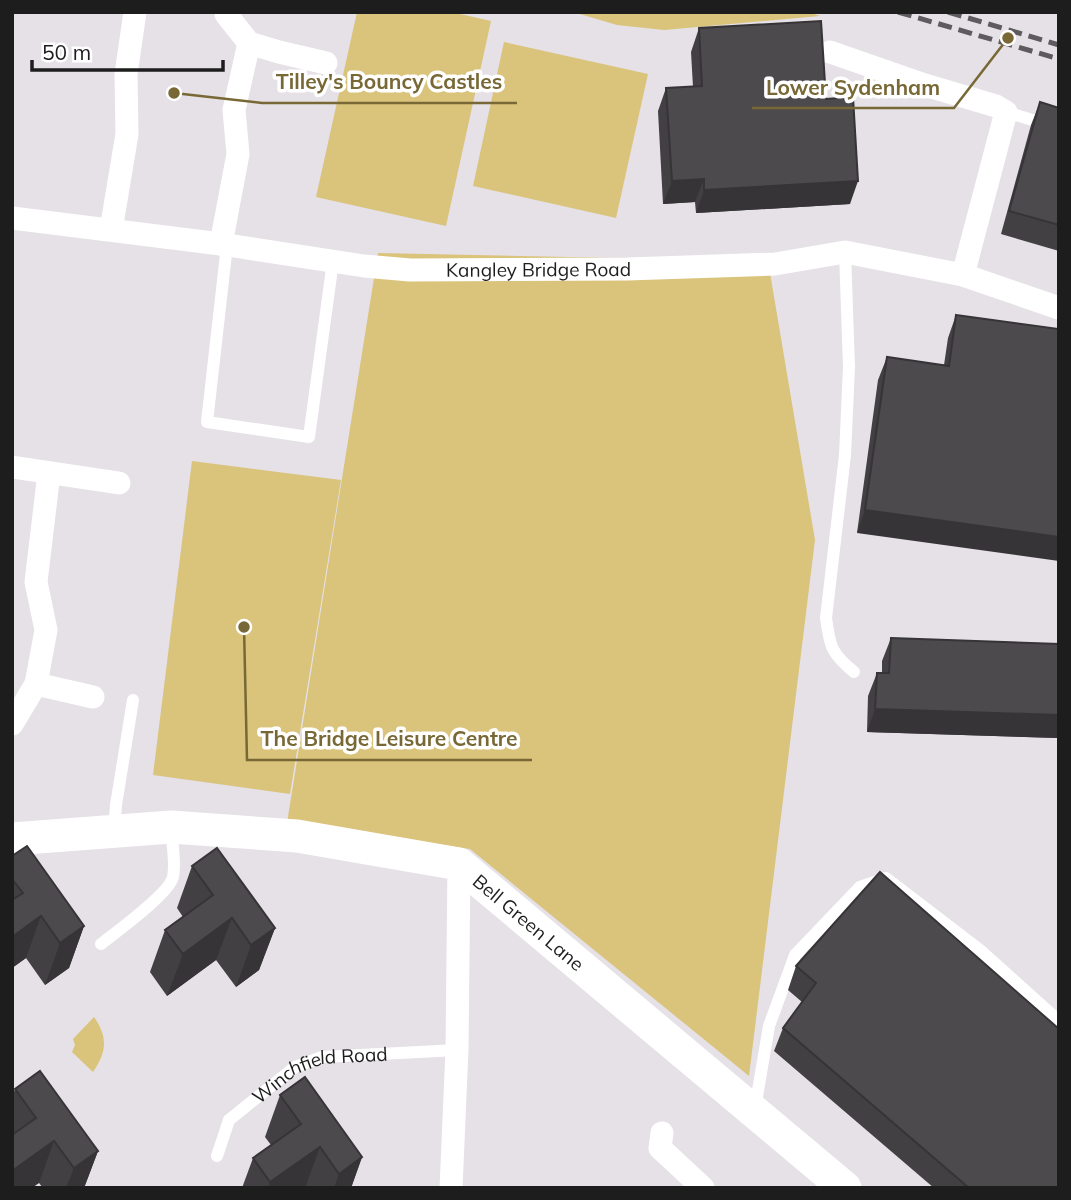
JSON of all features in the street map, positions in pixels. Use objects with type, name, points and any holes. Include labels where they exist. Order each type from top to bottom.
[{"type":"street","points":[[111,230],[127,134],[126,74],[135,12]]},
{"type":"street","points":[[226,14],[249,43],[326,63]]},
{"type":"street","points":[[224,244],[238,154],[234,110],[249,43]]},
{"type":"street","points":[[830,52],[996,106],[1006,113],[963,275]]},
{"type":"street","name":"Kangley Bridge Road","points":[[12,218],[410,270],[627,270],[775,264],[845,252],[963,275],[1059,307]]},
{"type":"street","points":[[12,467],[119,483]]},
{"type":"street","points":[[12,724],[36,684],[46,630],[36,582],[49,472]]},
{"type":"street","points":[[36,684],[93,697]]},
{"type":"street","name":"Bell Green Lane","points":[[12,839],[171,827],[298,836],[459,864],[845,1188]]},
{"type":"street","points":[[451,1188],[457,1050],[459,864]]},
{"type":"street","points":[[662,1133],[660,1148],[703,1188]]},
{"type":"lane","points":[[1006,113],[1059,128]]},
{"type":"lane","points":[[224,244],[207,422],[309,437],[333,261]]},
{"type":"lane","points":[[845,252],[849,368],[845,455],[826,618],[830,645],[839,659],[854,672]]},
{"type":"lane","points":[[114,831],[133,700]]},
{"type":"lane","points":[[101,944],[165,891],[173,879],[171,827]]},
{"type":"lane","points":[[754,1112],[769,1027],[796,955],[860,887],[886,878],[980,950],[1059,1021]]},
{"type":"lane","name":"Winchfield Road","points":[[217,1156],[229,1120],[295,1067],[322,1057],[457,1050]]},
{"type":"shaded area","points":[[357,12],[451,12],[491,21],[446,226],[316,197]]},
{"type":"shaded area","points":[[573,12],[808,12],[820,16],[664,30],[617,25]]},
{"type":"shaded area","points":[[504,42],[648,74],[616,218],[473,186]]},
{"type":"shaded area","points":[[378,253],[768,261],[815,540],[749,1076],[470,849],[287,823]]},
{"type":"shaded area","points":[[192,461],[341,480],[290,794],[153,775]]},
{"type":"shaded area","points":[[94,1017],[102,1031],[104,1044],[101,1058],[93,1072],[72,1052],[75,1045],[73,1039]]},
{"type":"building","points":[[821,21],[826,99],[853,97],[858,181],[704,190],[704,179],[672,181],[666,88],[702,86],[699,28]]},
{"type":"building","points":[[1040,102],[1059,108],[1059,225],[1009,211]]},
{"type":"building","points":[[956,315],[1059,329],[1059,537],[865,510],[887,357],[949,366]]},
{"type":"building","points":[[891,638],[1059,644],[1059,715],[875,709],[877,673],[889,673]]},
{"type":"building","points":[[27,846],[84,926],[60,943],[41,916],[12,937],[12,900],[23,893],[12,879],[12,856]]},
{"type":"building","points":[[217,848],[275,928],[251,945],[232,918],[183,954],[165,930],[213,895],[192,866]]},
{"type":"building","points":[[880,872],[1059,1029],[1059,1188],[969,1188],[783,1028],[816,983],[796,966]]},
{"type":"building","points":[[40,1071],[98,1151],[74,1168],[54,1141],[12,1171],[12,1135],[36,1118],[15,1089]]},
{"type":"building","points":[[305,1077],[362,1157],[339,1174],[320,1147],[270,1182],[253,1158],[301,1124],[280,1095]]},
{"type":"railway","points":[[898,12],[1059,59]]},
{"type":"railway","points":[[948,12],[1059,45]]},
{"type":"place","name":"Lower Sydenham","points":[[1008,38]]},
{"type":"place","name":"Tilley's Bouncy Castles","points":[[174,93]]},
{"type":"place","name":"The Bridge Leisure Centre","points":[[244,627]]}]
